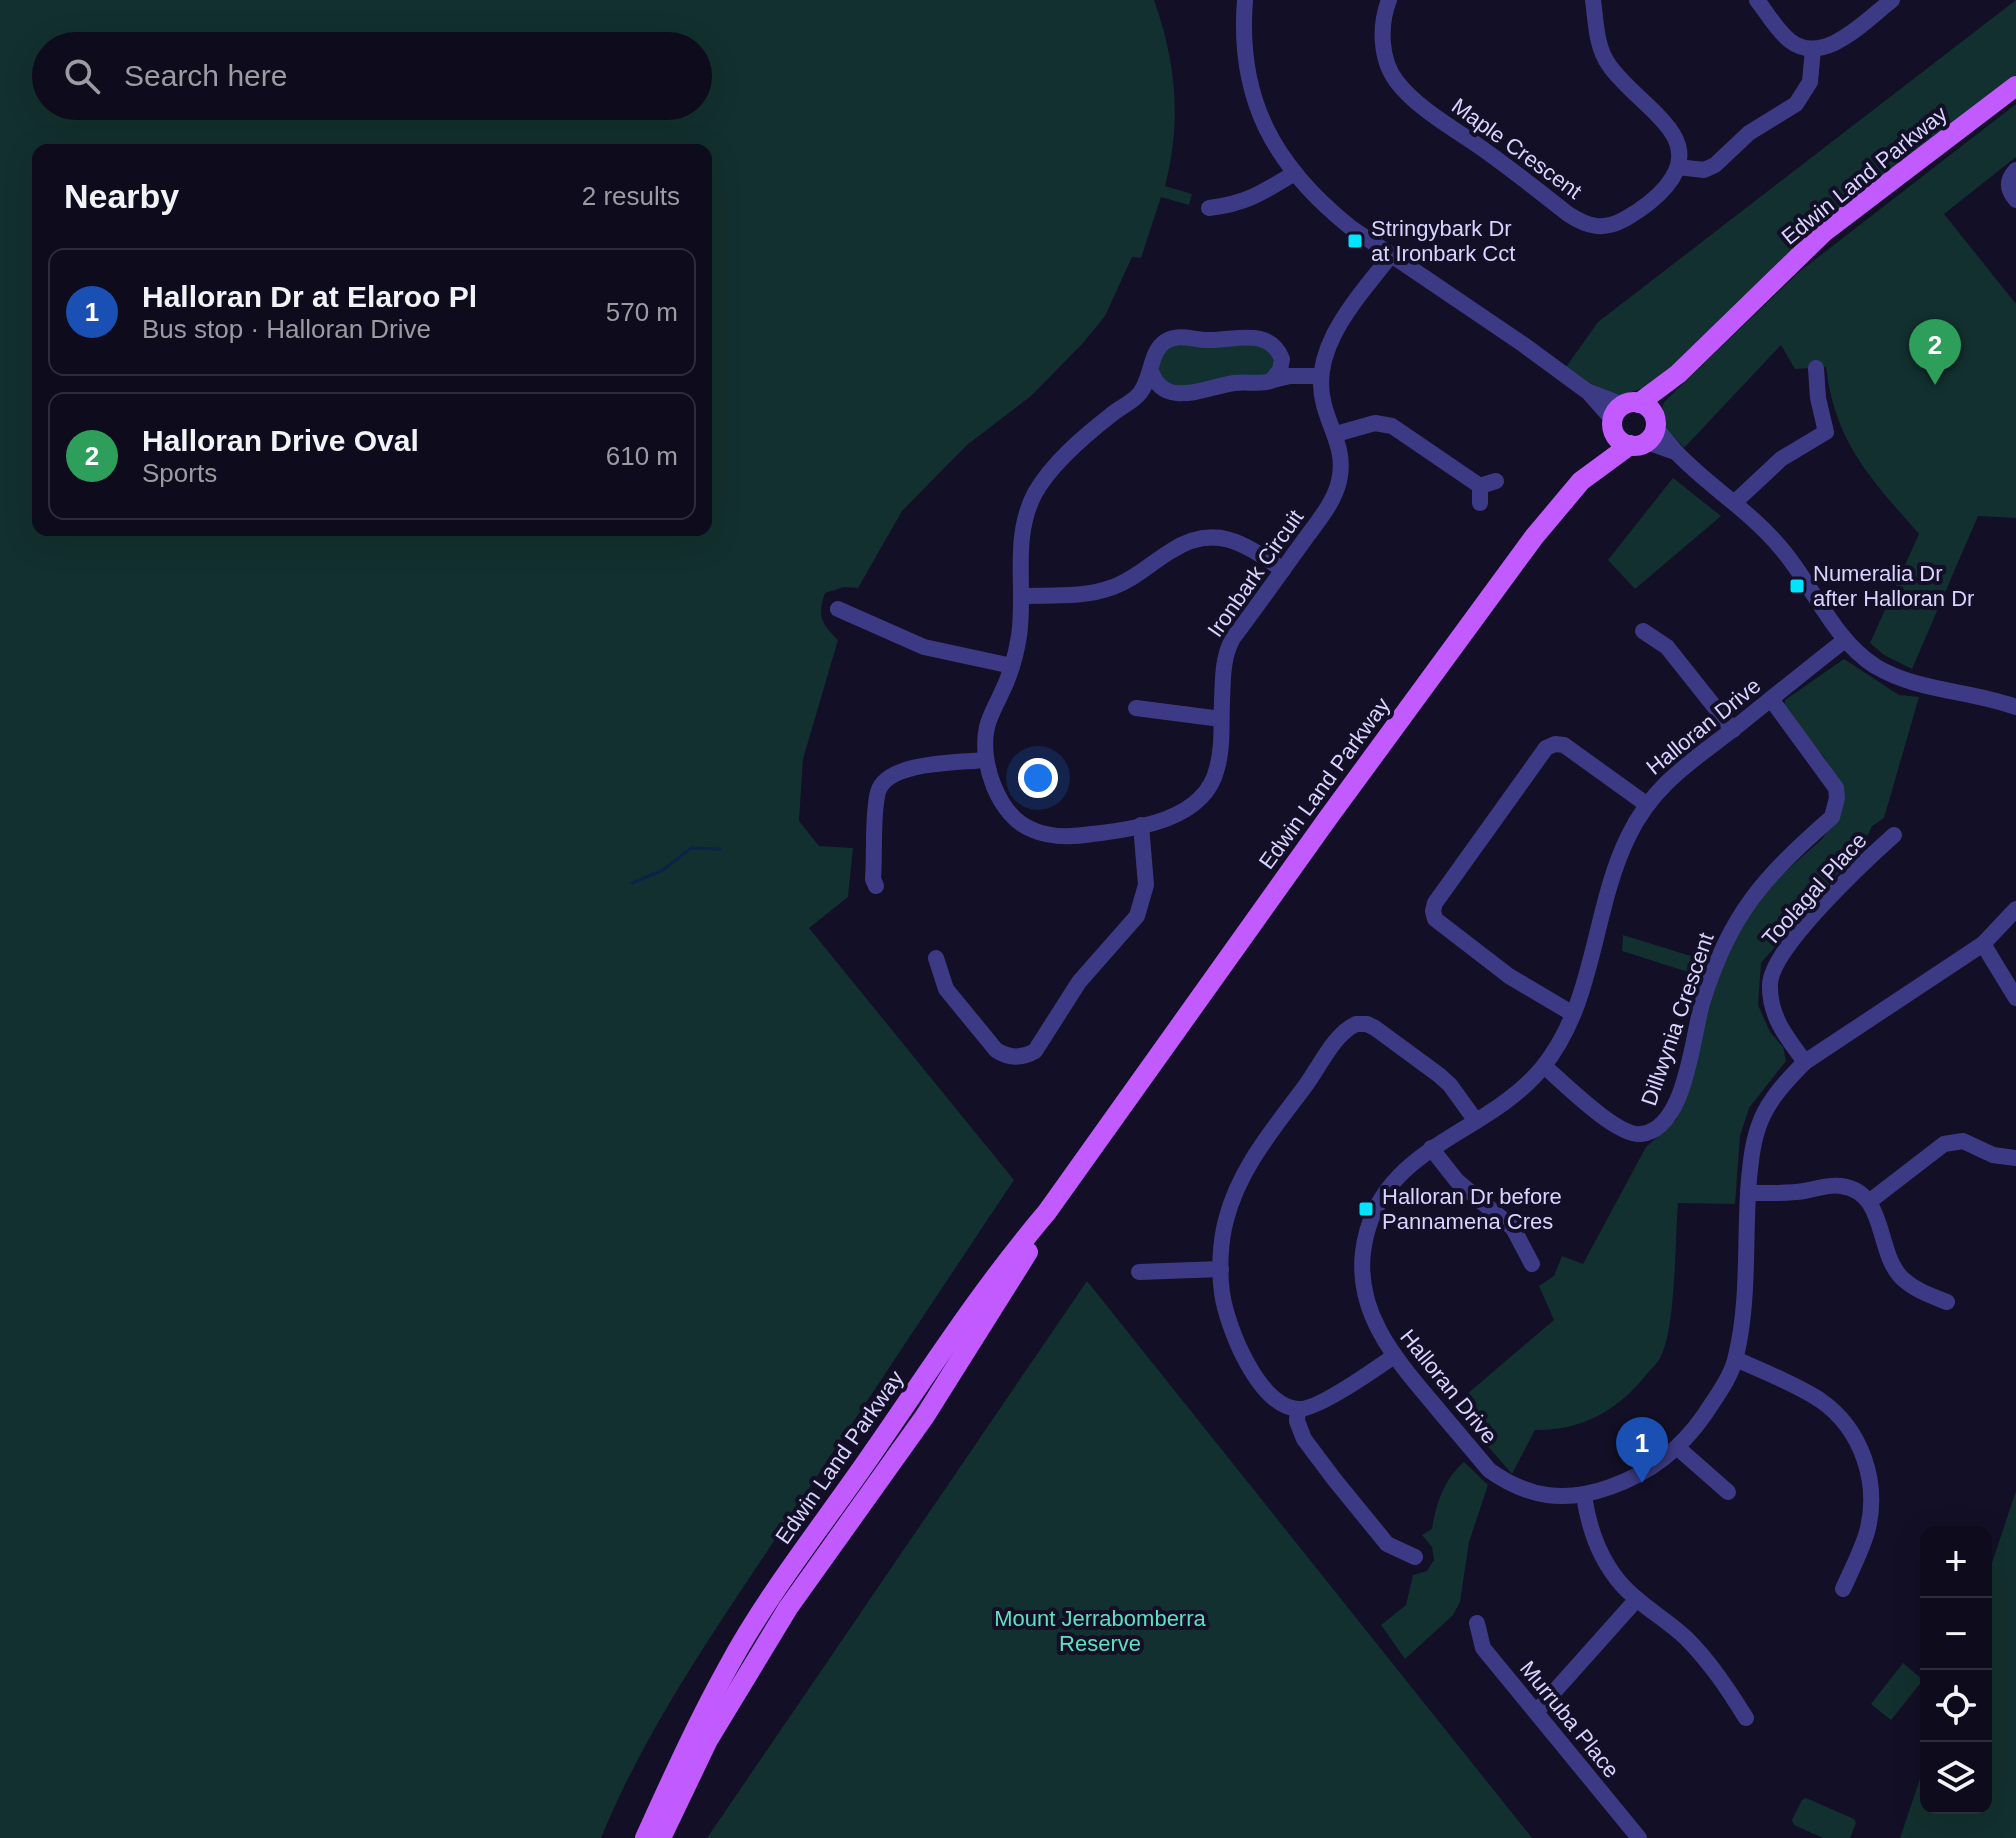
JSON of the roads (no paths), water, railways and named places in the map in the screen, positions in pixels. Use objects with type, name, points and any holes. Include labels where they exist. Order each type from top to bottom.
[{"type":"main road","name":"Edwin Land Parkway","points":[[645,1838],[727,1668],[807,1544],[958,1327],[1047,1212],[1328,818],[1564,498],[1678,374],[1824,232],[2016,86]]},
{"type":"main road","name":"Edwin Land Parkway","points":[[661,1838],[708,1740],[788,1608],[925,1416],[1108,1127]]},
{"type":"street","points":[[1245,0],[1244,50],[1253,95],[1269,135],[1293,174],[1328,209],[1675,452],[1735,502],[1783,550],[1845,640],[1879,668],[1927,687],[2016,707]]},
{"type":"street","name":"Maple Crescent","points":[[1389,0],[1383,24],[1383,43],[1387,63],[1397,82],[1421,104],[1583,224],[1612,226],[1633,215],[1670,183],[1678,167]]},
{"type":"street","points":[[1593,0],[1598,39],[1607,63],[1674,135],[1680,152],[1678,167],[1704,170],[1715,165],[1749,133],[1796,104],[1810,82],[1813,49]]},
{"type":"street","points":[[1757,0],[1786,37],[1797,45],[1813,49],[1838,41],[1892,0]]},
{"type":"street","points":[[2016,170],[2008,183],[2009,191],[2016,200]]},
{"type":"street","points":[[1209,208],[1250,200],[1293,174]]},
{"type":"street","name":"Ironbark Circuit","points":[[1321,376],[1290,376],[1262,383],[1235,383],[1197,393],[1156,393],[1129,403],[1111,414],[1070,452],[1037,490],[1026,515],[1022,537],[1019,634],[1012,666],[987,725],[985,760],[990,777],[1015,819],[1029,829],[1067,836],[1107,833],[1174,815],[1191,808],[1205,796],[1217,771],[1222,739],[1225,653],[1335,494],[1341,461],[1336,434],[1323,403],[1321,376],[1326,351],[1332,337],[1391,255]]},
{"type":"street","name":"Ironbark Circuit","points":[[1129,403],[1144,387],[1158,348],[1177,337],[1204,340],[1255,337],[1269,343],[1298,370],[1321,376]]},
{"type":"street","points":[[1273,380],[1282,364],[1281,356]]},
{"type":"street","points":[[1735,502],[1781,459],[1826,432],[1818,398],[1816,368]]},
{"type":"street","points":[[1151,371],[1158,384],[1171,392]]},
{"type":"street","points":[[1336,434],[1375,423],[1392,426],[1485,490]]},
{"type":"street","points":[[1021,596],[1091,594],[1136,575],[1189,540],[1212,537],[1228,537],[1247,545],[1283,570]]},
{"type":"street","points":[[838,609],[924,647],[1012,666]]},
{"type":"street","points":[[1643,631],[1667,647],[1733,730]]},
{"type":"street","name":"Halloran Drive","points":[[1845,640],[1672,777],[1646,804],[1611,877],[1586,979],[1560,1043],[1526,1086],[1503,1105],[1431,1148],[1393,1180],[1372,1217],[1362,1266],[1364,1295],[1372,1318],[1394,1356],[1496,1475],[1521,1489],[1541,1494],[1584,1496],[1642,1472],[1678,1448],[1715,1398],[1736,1359],[1742,1318],[1752,1145],[1761,1120],[1788,1078],[1805,1062],[1983,944],[2016,909]]},
{"type":"street","name":"Dillwynia Crescent","points":[[1544,1066],[1622,1131],[1644,1134],[1667,1120],[1679,1096],[1701,1006],[1716,961],[1735,923],[1754,894],[1832,817],[1836,808],[1836,788],[1771,699]]},
{"type":"street","points":[[1136,708],[1221,719]]},
{"type":"street","points":[[1573,1014],[1509,976],[1442,925],[1435,919],[1435,903],[1546,748],[1555,744],[1564,745],[1646,804]]},
{"type":"street","points":[[876,886],[873,879],[877,794],[884,781],[900,770],[985,760]]},
{"type":"street","points":[[936,958],[946,989],[993,1047],[1012,1057],[1035,1051],[1071,992],[1137,916],[1146,885],[1141,825]]},
{"type":"street","name":"Toolagal Place","points":[[1805,1062],[1772,1012],[1769,982],[1776,963],[1789,944],[1861,864],[1894,835]]},
{"type":"street","points":[[1983,944],[2016,998]]},
{"type":"street","points":[[1394,1356],[1349,1386],[1306,1408],[1298,1409],[1280,1403],[1272,1395],[1242,1353],[1227,1317],[1221,1288],[1226,1221],[1236,1187],[1338,1040],[1352,1026],[1367,1024],[1375,1028],[1439,1075],[1476,1121]]},
{"type":"street","points":[[1870,1201],[1944,1144],[1963,1141],[1993,1155],[2016,1158]]},
{"type":"street","points":[[1431,1148],[1457,1181],[1513,1228],[1532,1264]]},
{"type":"street","points":[[1748,1193],[1842,1186],[1858,1192],[1870,1201],[1887,1256],[1902,1278],[1923,1293],[1947,1302]]},
{"type":"street","points":[[1139,1272],[1221,1269]]},
{"type":"street","points":[[1736,1359],[1824,1403],[1843,1422],[1860,1448],[1870,1479],[1870,1514],[1864,1541],[1843,1589]]},
{"type":"street","points":[[1298,1409],[1297,1421],[1304,1439],[1334,1479],[1387,1544],[1415,1557]]},
{"type":"street","points":[[1678,1448],[1728,1492]]},
{"type":"street","points":[[1584,1496],[1587,1516],[1601,1555],[1623,1586],[1705,1658],[1746,1718]]},
{"type":"street","points":[[1536,1712],[1637,1599]]},
{"type":"street","name":"Murruba Place","points":[[1477,1623],[1483,1648],[1639,1838]]},
{"type":"waterway","points":[[632,883],[663,870],[691,848],[720,849]]},
{"type":"place","name":"Stringybark Dr at Ironbark Cct","points":[[1355,241]]},
{"type":"place","name":"Halloran Drive Oval","points":[[1935,385]]},
{"type":"place","name":"Numeralia Dr after Halloran Dr","points":[[1797,586]]},
{"type":"place","name":"Halloran Dr before Pannamena Cres","points":[[1366,1209]]},
{"type":"place","name":"Halloran Dr at Elaroo Pl","points":[[1642,1483]]},
{"type":"park label","name":"Mount Jerrabomberra Reserve","points":[[1100,1630]]}]
